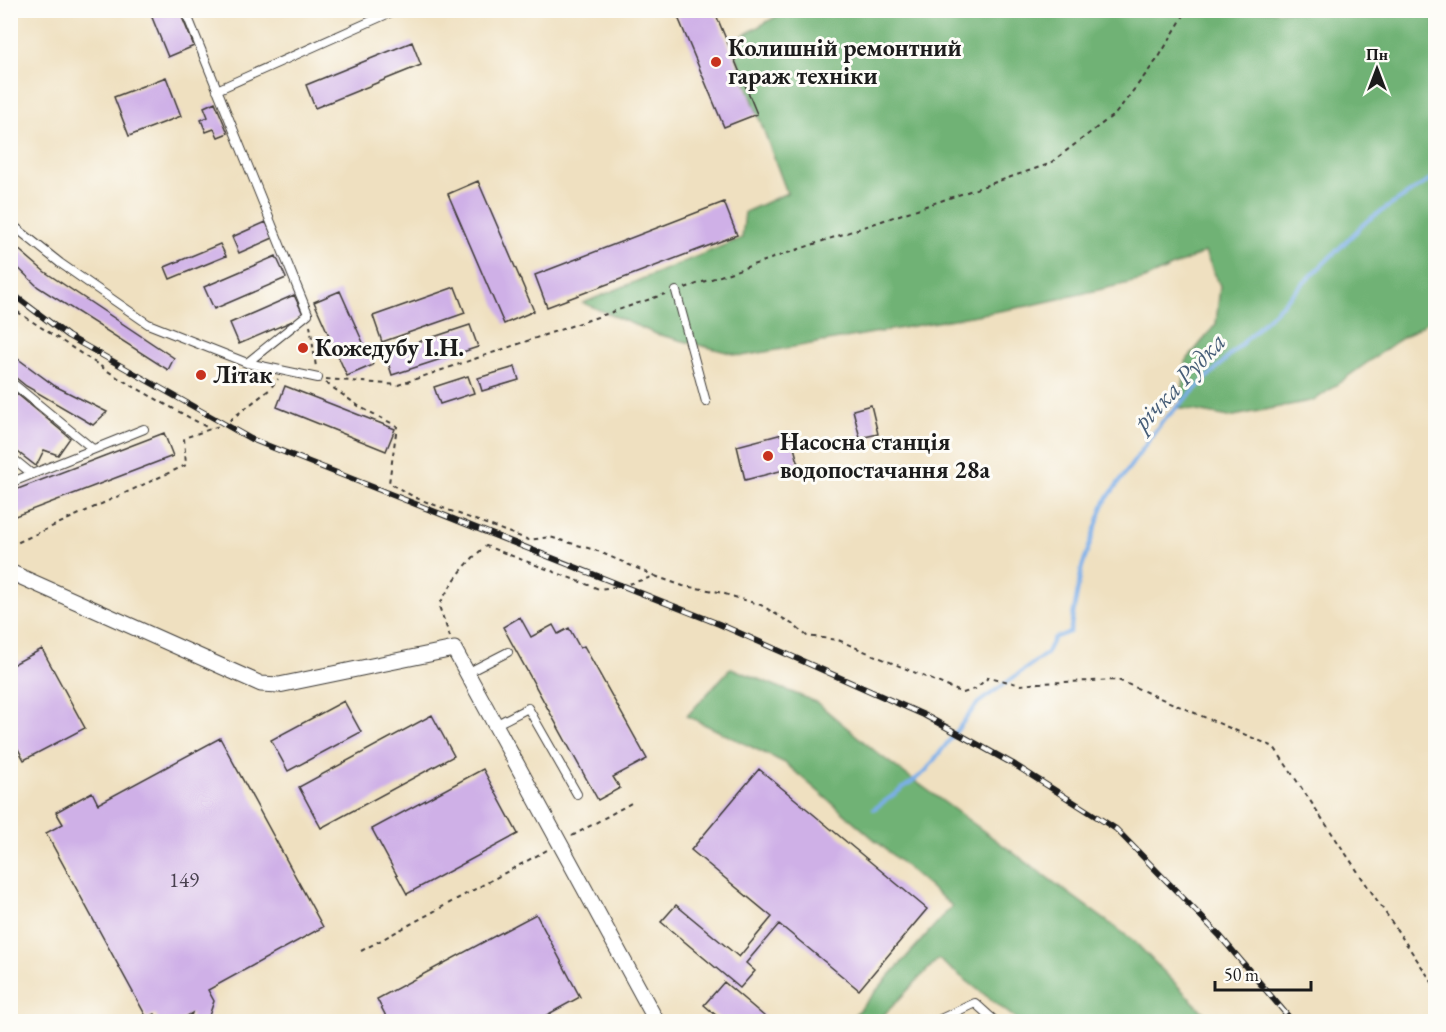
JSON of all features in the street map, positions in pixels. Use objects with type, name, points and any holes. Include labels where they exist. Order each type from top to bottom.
[{"type":"street","points":[[10,572],[261,684],[279,685],[454,650],[657,1022]]},
{"type":"lane","points":[[185,10],[308,314],[247,363]]},
{"type":"lane","points":[[217,90],[396,10]]},
{"type":"lane","points":[[10,223],[60,264],[148,324],[247,363],[318,378]]},
{"type":"lane","points":[[676,291],[706,402]]},
{"type":"lane","points":[[10,381],[93,449]]},
{"type":"lane","points":[[10,483],[144,429]]},
{"type":"lane","points":[[10,456],[32,474]]},
{"type":"lane","points":[[467,673],[508,652]]},
{"type":"lane","points":[[495,725],[528,708],[577,794]]},
{"type":"lane","points":[[934,1022],[975,1003],[996,1022]]},
{"type":"path","points":[[318,378],[398,385],[1049,164],[1116,113],[1159,57],[1187,10]]},
{"type":"path","points":[[10,307],[120,379],[210,429]]},
{"type":"path","points":[[308,314],[318,378],[360,407],[397,426],[389,483],[416,498],[529,540],[550,537],[594,550],[683,586],[715,591],[761,605],[807,636],[838,640],[963,693],[975,689],[988,677],[1021,685],[1118,680],[1274,747],[1436,988]]},
{"type":"path","points":[[10,546],[186,465],[184,438],[225,424],[268,390],[285,371]]},
{"type":"path","points":[[454,650],[439,606],[446,592],[473,556],[486,546],[600,589],[622,586],[655,576]]},
{"type":"path","points":[[564,840],[633,802]]},
{"type":"path","points":[[362,951],[554,846]]},
{"type":"green space","points":[[786,11],[1435,11],[1435,317],[1315,400],[1229,417],[1180,408],[1186,361],[1216,324],[1220,286],[1205,252],[1142,280],[1028,306],[742,356],[656,334],[583,303],[742,238],[745,212],[787,193],[732,45],[740,37]]},
{"type":"green space","points":[[731,668],[816,702],[881,756],[1134,941],[1212,1021],[1019,1021],[938,959],[878,1021],[849,1021],[952,906],[785,763],[687,716]]},
{"type":"building","points":[[149,10],[179,10],[194,46],[168,57]]},
{"type":"building","name":"Колишній ремонтний гараж техніки","points":[[675,10],[714,10],[757,114],[724,127]]},
{"type":"building","points":[[412,42],[421,65],[315,108],[306,85]]},
{"type":"building","points":[[166,77],[181,116],[129,136],[114,97]]},
{"type":"building","points":[[215,102],[228,133],[218,137],[214,129],[206,132],[201,120],[208,117],[204,107]]},
{"type":"building","points":[[478,181],[534,311],[504,324],[448,194]]},
{"type":"building","points":[[724,202],[737,235],[547,307],[535,275]]},
{"type":"building","points":[[266,222],[273,238],[239,253],[232,237]]},
{"type":"building","points":[[10,242],[45,272],[174,358],[168,370],[38,287],[10,260]]},
{"type":"building","points":[[220,244],[226,256],[170,279],[165,267]]},
{"type":"building","points":[[276,256],[286,278],[214,309],[204,287]]},
{"type":"building","points":[[455,287],[465,313],[382,342],[373,316]]},
{"type":"building","points":[[340,291],[373,365],[347,376],[314,302]]},
{"type":"building","points":[[294,295],[304,316],[239,344],[230,323]]},
{"type":"building","points":[[470,325],[478,347],[392,375],[385,353]]},
{"type":"building","points":[[10,353],[55,386],[107,412],[93,425],[26,386],[10,373]]},
{"type":"building","points":[[515,367],[519,380],[482,391],[478,378]]},
{"type":"building","points":[[468,376],[474,393],[440,404],[434,387]]},
{"type":"building","points":[[285,386],[395,429],[386,451],[277,407]]},
{"type":"building","points":[[10,388],[70,438],[58,455],[44,450],[36,466],[10,446]]},
{"type":"building","points":[[871,405],[878,434],[860,438],[853,410]]},
{"type":"building","name":"Насосна станція водопостачання 28а","points":[[790,432],[799,466],[745,480],[737,446]]},
{"type":"building","points":[[164,433],[173,456],[10,518],[10,492]]},
{"type":"building","points":[[520,617],[531,637],[553,625],[558,634],[569,628],[580,648],[584,646],[647,759],[613,777],[620,788],[598,800],[503,627]]},
{"type":"building","points":[[42,649],[85,728],[24,760],[10,734],[10,666]]},
{"type":"building","points":[[344,701],[361,732],[288,771],[271,740]]},
{"type":"building","points":[[432,715],[454,756],[321,828],[299,787]]},
{"type":"building","points":[[220,738],[323,927],[208,990],[214,1001],[207,1022],[189,1022],[192,1013],[178,1022],[159,1022],[155,1014],[147,1018],[46,833],[63,824],[56,812],[92,792],[98,804]]},
{"type":"building","points":[[483,769],[518,834],[407,894],[372,829]]},
{"type":"building","points":[[759,769],[927,909],[859,990],[779,924],[746,963],[755,971],[740,988],[661,922],[676,905],[739,957],[772,917],[691,850]]},
{"type":"building","points":[[536,914],[580,997],[534,1022],[389,1022],[377,999]]},
{"type":"building","points":[[724,982],[771,1022],[724,1022],[704,1005]]},
{"type":"waterway","name":"річка Рудка","points":[[874,809],[925,772],[978,703],[1046,654],[1054,638],[1070,632],[1082,567],[1104,503],[1162,422],[1368,220],[1436,176]]},
{"type":"railway","points":[[10,292],[68,336],[251,439],[719,624],[924,715],[1015,765],[1116,829],[1220,936],[1293,1022]]},
{"type":"place","name":"Колишній ремонтний гараж техніки","points":[[716,62]]},
{"type":"place","name":"Кожедубу І.Н.","points":[[303,348]]},
{"type":"place","name":"Літак","points":[[201,375]]},
{"type":"place","name":"Насосна станція водопостачання 28а","points":[[768,456]]}]
